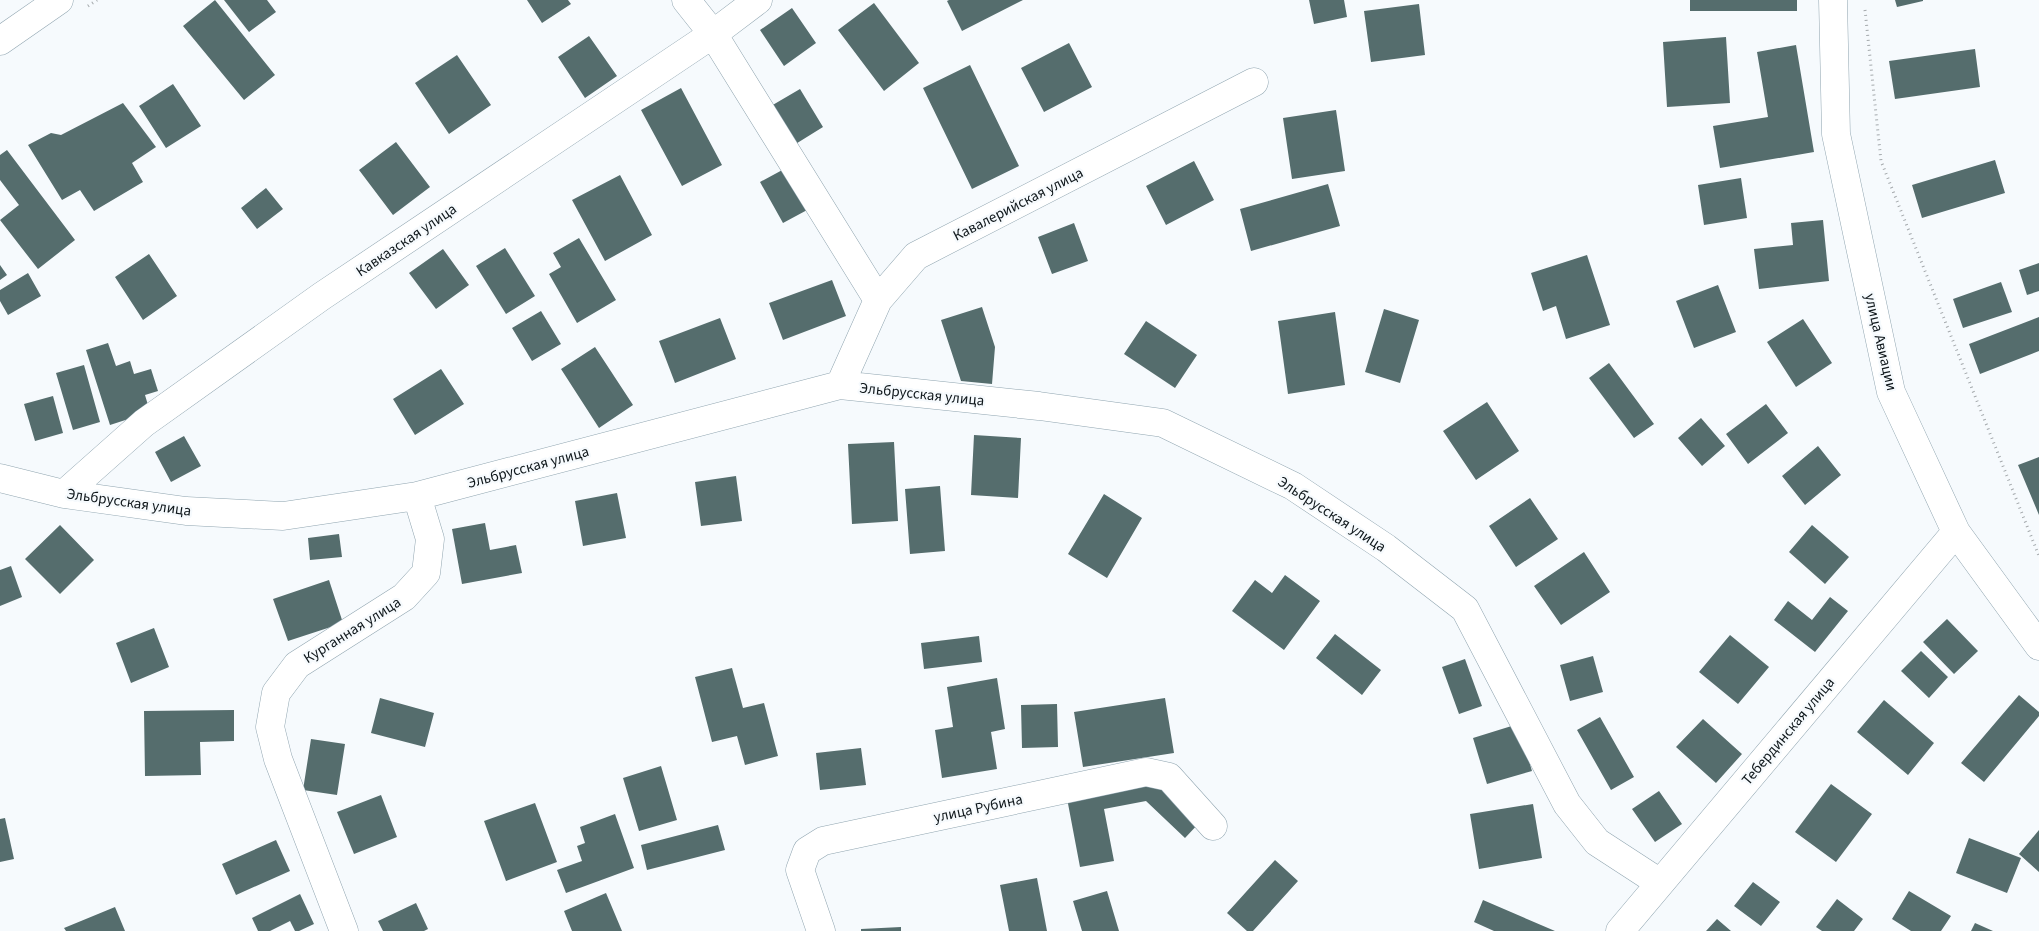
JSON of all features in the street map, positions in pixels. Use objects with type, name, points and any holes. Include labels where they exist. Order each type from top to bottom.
[{"type":"street","points":[[0,41],[59,0]]},
{"type":"street","points":[[686,0],[713,34],[878,300]]},
{"type":"street","name":"Кавказская улица","points":[[64,494],[144,423],[322,296],[713,34],[758,0]]},
{"type":"street","name":"улица Авиации","points":[[1833,0],[1836,134],[1891,392],[1956,532],[2039,646]]},
{"type":"street","name":"Кавалерийская улица","points":[[840,385],[878,300],[916,256],[1254,82]]},
{"type":"street","name":"Эльбрусская улица","points":[[0,478],[64,494],[186,511],[284,516],[417,496],[840,385],[1039,406],[1163,423],[1294,486],[1386,548],[1465,609],[1567,804],[1597,842],[1660,883]]},
{"type":"street","name":"Курганная улица","points":[[344,931],[278,760],[270,727],[276,692],[296,665],[404,597],[426,573],[430,539],[417,496]]},
{"type":"street","name":"Тебердинская улица","points":[[1623,930],[1660,883],[1956,532]]},
{"type":"street","name":"улица Рубина","points":[[821,931],[800,870],[807,851],[823,841],[1146,772],[1169,777],[1213,826]]},
{"type":"path","points":[[1865,10],[1881,161],[2039,556]]},
{"type":"building","points":[[215,0],[275,75],[244,100],[183,26]]},
{"type":"building","points":[[224,0],[267,0],[276,12],[249,32]]},
{"type":"building","points":[[527,0],[568,0],[571,4],[542,23]]},
{"type":"building","points":[[1023,0],[962,31],[947,1]]},
{"type":"building","points":[[1309,0],[1344,0],[1347,17],[1314,24]]},
{"type":"building","points":[[1690,0],[1797,0],[1797,11],[1690,11]]},
{"type":"building","points":[[1895,0],[1923,0],[1923,1],[1897,7]]},
{"type":"building","points":[[874,3],[919,63],[884,91],[838,30]]},
{"type":"building","points":[[1419,4],[1425,55],[1371,62],[1364,11]]},
{"type":"building","points":[[792,8],[816,43],[784,66],[760,30]]},
{"type":"building","points":[[589,36],[617,76],[585,98],[558,57]]},
{"type":"building","points":[[1726,37],[1730,103],[1667,107],[1663,42]]},
{"type":"building","points":[[1069,43],[1092,87],[1044,112],[1021,68]]},
{"type":"building","points":[[1796,45],[1814,152],[1720,168],[1713,126],[1768,117],[1757,52]]},
{"type":"building","points":[[1975,49],[1980,87],[1895,99],[1889,61]]},
{"type":"building","points":[[457,55],[491,105],[449,134],[415,83]]},
{"type":"building","points":[[970,65],[1019,166],[972,189],[923,88]]},
{"type":"building","points":[[173,84],[201,126],[166,148],[139,106]]},
{"type":"building","points":[[681,88],[722,165],[682,186],[641,110]]},
{"type":"building","points":[[800,89],[823,127],[794,145],[771,106]]},
{"type":"building","points":[[123,103],[156,147],[132,163],[143,182],[94,211],[80,190],[62,200],[28,145],[51,133],[61,135]]},
{"type":"building","points":[[1336,110],[1345,171],[1292,179],[1283,118]]},
{"type":"building","points":[[396,142],[430,187],[393,215],[359,170]]},
{"type":"building","points":[[7,150],[75,240],[38,269],[0,220],[19,205],[0,180],[0,155]]},
{"type":"building","points":[[1995,160],[2005,193],[1922,218],[1912,185]]},
{"type":"building","points":[[1194,161],[1214,200],[1166,225],[1146,186]]},
{"type":"building","points":[[786,168],[809,209],[783,223],[760,182]]},
{"type":"building","points":[[620,175],[652,235],[605,261],[572,200]]},
{"type":"building","points":[[1741,178],[1747,218],[1704,225],[1698,185]]},
{"type":"building","points":[[1328,184],[1340,226],[1251,251],[1240,209]]},
{"type":"building","points":[[266,188],[283,209],[257,229],[241,208]]},
{"type":"building","points":[[1823,220],[1829,281],[1759,289],[1754,249],[1793,245],[1791,223]]},
{"type":"building","points":[[1074,223],[1088,261],[1052,274],[1038,237]]},
{"type":"building","points":[[579,238],[616,300],[577,323],[549,274],[561,267],[553,253]]},
{"type":"building","points":[[505,248],[535,296],[506,314],[476,266]]},
{"type":"building","points":[[443,249],[469,285],[436,309],[409,273]]},
{"type":"building","points":[[149,254],[177,296],[143,320],[115,277]]},
{"type":"building","points":[[1587,255],[1610,325],[1566,339],[1556,306],[1543,311],[1531,273]]},
{"type":"building","points":[[2039,263],[2039,291],[2027,295],[2019,270]]},
{"type":"building","points":[[0,265],[7,275],[0,280]]},
{"type":"building","points":[[28,273],[41,296],[8,315],[0,301],[0,290]]},
{"type":"building","points":[[832,280],[846,316],[783,340],[769,303]]},
{"type":"building","points":[[2001,282],[2012,312],[1963,328],[1953,299]]},
{"type":"building","points":[[1718,285],[1736,332],[1694,348],[1676,301]]},
{"type":"building","points":[[982,307],[995,347],[992,384],[961,381],[941,320]]},
{"type":"building","points":[[1384,309],[1419,320],[1400,383],[1365,372]]},
{"type":"building","points":[[541,311],[561,344],[532,361],[512,328]]},
{"type":"building","points":[[1335,312],[1345,385],[1288,394],[1278,321]]},
{"type":"building","points":[[2039,317],[2039,351],[1980,374],[1969,344]]},
{"type":"building","points":[[720,318],[736,359],[675,383],[659,341]]},
{"type":"building","points":[[1803,319],[1832,363],[1796,387],[1767,342]]},
{"type":"building","points":[[1146,321],[1197,355],[1175,388],[1124,354]]},
{"type":"building","points":[[108,343],[116,366],[130,361],[134,374],[151,369],[158,391],[145,395],[150,412],[110,425],[86,350]]},
{"type":"building","points":[[595,347],[633,405],[599,428],[561,369]]},
{"type":"building","points":[[1609,363],[1654,424],[1634,438],[1589,378]]},
{"type":"building","points":[[84,365],[100,422],[73,430],[56,373]]},
{"type":"building","points":[[441,369],[464,404],[415,435],[393,399]]},
{"type":"building","points":[[53,396],[63,433],[35,441],[24,404]]},
{"type":"building","points":[[1487,402],[1519,451],[1476,480],[1443,431]]},
{"type":"building","points":[[1766,404],[1788,433],[1748,464],[1726,434]]},
{"type":"building","points":[[1701,418],[1725,446],[1702,466],[1678,438]]},
{"type":"building","points":[[974,435],[1021,438],[1018,498],[971,495]]},
{"type":"building","points":[[184,436],[201,466],[171,482],[155,452]]},
{"type":"building","points":[[894,442],[898,521],[852,524],[848,444]]},
{"type":"building","points":[[1818,446],[1841,475],[1805,505],[1782,476]]},
{"type":"building","points":[[2039,457],[2039,515],[2018,465]]},
{"type":"building","points":[[736,476],[742,521],[701,526],[695,482]]},
{"type":"building","points":[[940,486],[945,551],[910,554],[905,489]]},
{"type":"building","points":[[617,493],[626,538],[583,546],[575,501]]},
{"type":"building","points":[[1104,494],[1142,518],[1107,578],[1068,554]]},
{"type":"building","points":[[1530,498],[1558,539],[1516,567],[1489,526]]},
{"type":"building","points":[[485,523],[490,550],[516,545],[522,573],[462,584],[452,529]]},
{"type":"building","points":[[60,525],[94,560],[60,594],[25,559]]},
{"type":"building","points":[[1812,525],[1849,557],[1825,584],[1789,552]]},
{"type":"building","points":[[339,534],[342,557],[310,560],[308,538]]},
{"type":"building","points":[[1584,552],[1610,592],[1561,625],[1534,586]]},
{"type":"building","points":[[11,566],[22,597],[0,606],[0,570]]},
{"type":"building","points":[[1285,575],[1320,601],[1284,650],[1232,611],[1255,580],[1272,593]]},
{"type":"building","points":[[329,580],[343,623],[288,641],[273,599]]},
{"type":"building","points":[[1830,597],[1848,611],[1815,652],[1774,620],[1788,601],[1812,620]]},
{"type":"building","points":[[1947,619],[1978,651],[1954,674],[1923,642]]},
{"type":"building","points":[[154,628],[169,667],[131,683],[116,643]]},
{"type":"building","points":[[1335,634],[1381,670],[1362,695],[1316,658]]},
{"type":"building","points":[[1730,635],[1769,667],[1738,704],[1699,672]]},
{"type":"building","points":[[979,636],[982,662],[924,669],[921,643]]},
{"type":"building","points":[[1921,651],[1948,677],[1929,698],[1901,671]]},
{"type":"building","points":[[1593,656],[1603,692],[1570,701],[1560,665]]},
{"type":"building","points":[[1465,659],[1482,706],[1459,714],[1442,667]]},
{"type":"building","points":[[732,668],[743,708],[764,703],[778,756],[745,765],[737,736],[712,742],[695,677]]},
{"type":"building","points":[[997,678],[1005,729],[991,732],[997,769],[942,778],[935,730],[953,727],[947,687]]},
{"type":"building","points":[[2019,695],[2039,712],[2039,716],[1984,782],[1961,763]]},
{"type":"building","points":[[380,698],[434,713],[425,747],[371,733]]},
{"type":"building","points":[[1165,698],[1174,753],[1083,767],[1074,712]]},
{"type":"building","points":[[1884,700],[1934,743],[1908,775],[1857,732]]},
{"type":"building","points":[[1057,704],[1058,747],[1022,748],[1021,705]]},
{"type":"building","points":[[234,710],[234,741],[200,742],[201,775],[145,776],[144,711]]},
{"type":"building","points":[[1600,717],[1634,777],[1611,790],[1577,730]]},
{"type":"building","points":[[1703,719],[1742,754],[1716,783],[1676,747]]},
{"type":"building","points":[[1518,724],[1532,771],[1487,784],[1473,738]]},
{"type":"building","points":[[311,739],[345,744],[337,795],[303,790]]},
{"type":"building","points":[[861,748],[866,785],[820,790],[816,753]]},
{"type":"building","points":[[661,766],[677,820],[639,831],[623,778]]},
{"type":"building","points":[[1153,777],[1200,822],[1185,838],[1146,801],[1104,809],[1114,861],[1080,867],[1066,793]]},
{"type":"building","points":[[1831,784],[1872,814],[1836,862],[1795,832]]},
{"type":"building","points":[[1659,791],[1682,824],[1655,842],[1632,809]]},
{"type":"building","points":[[381,795],[397,837],[354,854],[337,812]]},
{"type":"building","points":[[535,803],[557,862],[506,881],[484,821]]},
{"type":"building","points":[[1533,804],[1542,858],[1479,869],[1470,814]]},
{"type":"building","points":[[615,814],[634,868],[566,893],[557,870],[582,861],[577,846],[585,843],[580,827]]},
{"type":"building","points":[[5,818],[14,859],[0,862],[0,819]]},
{"type":"building","points":[[718,825],[725,850],[647,870],[641,845]]},
{"type":"building","points":[[2039,830],[2039,872],[2019,854]]},
{"type":"building","points":[[1969,838],[2021,858],[2007,893],[1956,873]]},
{"type":"building","points":[[276,840],[290,871],[236,895],[222,864]]},
{"type":"building","points":[[1275,860],[1298,881],[1253,931],[1247,931],[1227,913]]},
{"type":"building","points":[[1037,878],[1047,931],[1009,931],[1000,885]]},
{"type":"building","points":[[1753,882],[1780,902],[1761,926],[1734,906]]},
{"type":"building","points":[[1107,891],[1119,931],[1082,931],[1073,901]]},
{"type":"building","points":[[1909,891],[1951,916],[1941,931],[1911,931],[1892,919]]},
{"type":"building","points":[[606,893],[622,931],[572,931],[564,911]]},
{"type":"building","points":[[300,894],[314,924],[295,931],[290,921],[270,931],[258,931],[252,918]]},
{"type":"building","points":[[1837,899],[1863,919],[1854,931],[1822,931],[1816,927]]},
{"type":"building","points":[[1483,900],[1555,931],[1494,931],[1474,922]]},
{"type":"building","points":[[416,903],[428,929],[424,931],[383,931],[378,921]]},
{"type":"building","points":[[115,907],[125,931],[66,931],[64,928]]},
{"type":"building","points":[[1717,919],[1731,931],[1706,931]]},
{"type":"building","points":[[1975,923],[1993,931],[1971,931]]},
{"type":"building","points":[[901,927],[901,931],[861,931],[861,929]]}]
